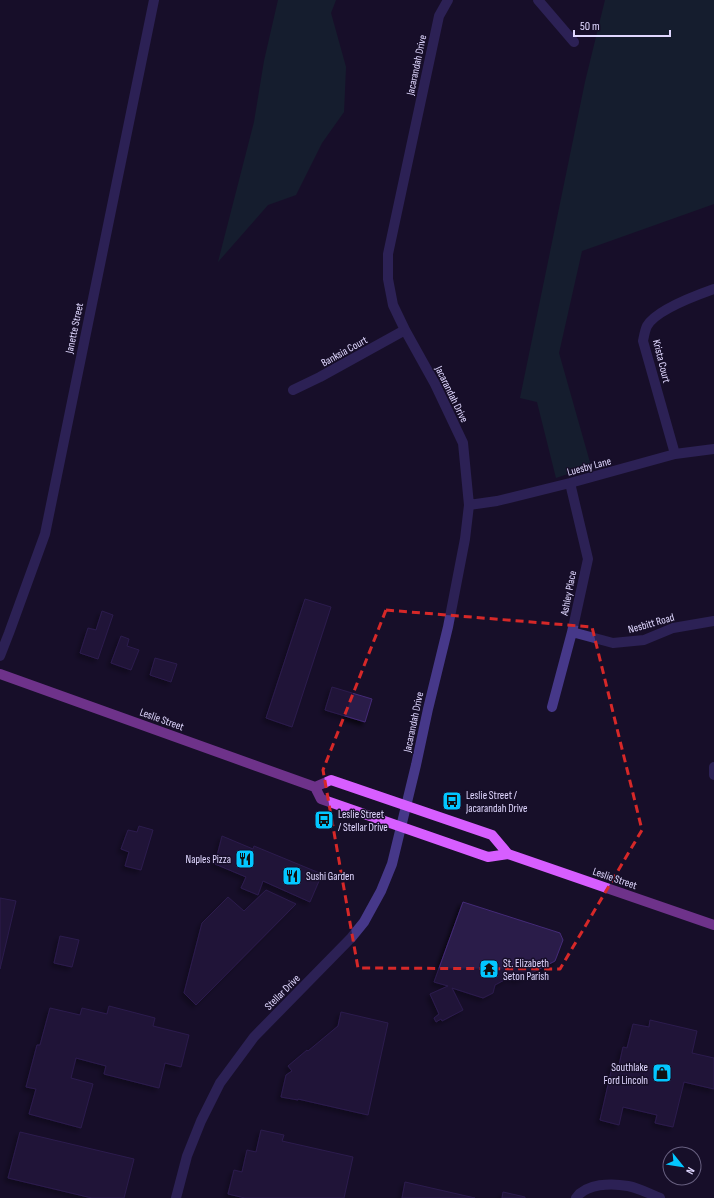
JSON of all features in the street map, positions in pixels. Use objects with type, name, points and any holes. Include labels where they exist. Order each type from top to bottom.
[{"type":"main road","name":"Leslie Street","points":[[0,674],[315,787],[321,799],[488,857],[508,854],[714,925]]},
{"type":"main road","points":[[315,787],[331,780],[406,805],[492,835],[508,854]]},
{"type":"street","name":"Janette Street","points":[[0,656],[45,534],[154,0]]},
{"type":"street","name":"Jacarandah Drive","points":[[406,805],[448,627],[470,505],[462,443],[435,384],[393,305],[388,279],[388,254],[439,16],[448,0]]},
{"type":"street","points":[[538,0],[574,42]]},
{"type":"street","name":"Krista Court","points":[[675,454],[643,341],[647,326],[656,315],[714,289]]},
{"type":"street","name":"Banksia Court","points":[[293,390],[320,377],[405,330]]},
{"type":"street","name":"Luesby Lane","points":[[470,505],[497,501],[570,483],[675,454],[714,449]]},
{"type":"street","name":"Ashley Place","points":[[552,707],[572,632],[588,559],[570,483]]},
{"type":"street","name":"Nesbitt Road","points":[[572,632],[613,643],[644,640],[673,628],[714,621]]},
{"type":"street","points":[[714,767],[714,775]]},
{"type":"street","name":"Stellar Drive","points":[[176,1198],[187,1156],[201,1121],[220,1083],[254,1037],[317,974],[364,922],[392,864],[406,805]]},
{"type":"street","points":[[576,1198],[580,1193],[586,1190],[607,1184],[628,1186],[660,1198]]},
{"type":"highlighted area","points":[[386,610],[592,627],[642,830],[560,969],[358,968],[323,770]]},
{"type":"green space","points":[[278,0],[336,0],[331,13],[346,67],[344,112],[322,143],[296,195],[268,205],[218,262],[254,122],[264,61]]},
{"type":"green space","points":[[605,0],[714,0],[714,204],[582,251],[559,353],[591,466],[556,478],[537,402],[520,398],[585,82]]},
{"type":"building","points":[[305,599],[331,607],[292,727],[266,718]]},
{"type":"building","points":[[102,611],[113,615],[98,659],[80,653],[88,628],[96,630]]},
{"type":"building","points":[[121,636],[129,639],[127,646],[139,650],[131,670],[111,663]]},
{"type":"building","points":[[155,658],[177,664],[171,682],[150,675]]},
{"type":"building","points":[[332,687],[372,699],[365,722],[325,710]]},
{"type":"building","points":[[139,826],[153,830],[141,870],[125,866],[129,852],[121,849],[128,830],[137,832]]},
{"type":"building","points":[[222,836],[253,849],[254,846],[322,874],[310,902],[263,881],[258,895],[241,888],[246,877],[215,864]]},
{"type":"building","points":[[266,890],[296,904],[196,1005],[184,993],[202,923],[228,897],[244,911]]},
{"type":"building","points":[[0,898],[16,901],[0,969]]},
{"type":"building","name":"St. Elizabeth Seton Parish","points":[[463,902],[560,933],[563,940],[555,961],[518,980],[510,977],[495,985],[493,993],[483,998],[452,988],[463,1010],[442,1021],[441,1019],[436,1022],[434,1018],[439,1014],[430,994],[448,986],[434,982]]},
{"type":"building","points":[[60,936],[79,940],[72,967],[54,963]]},
{"type":"building","points":[[109,1006],[155,1018],[153,1026],[189,1035],[181,1067],[165,1063],[159,1088],[104,1074],[106,1066],[76,1058],[71,1078],[93,1084],[81,1128],[29,1114],[36,1089],[26,1087],[37,1045],[40,1045],[50,1008],[80,1015],[82,1008],[107,1014]]},
{"type":"building","points":[[341,1012],[388,1023],[368,1115],[298,1099],[281,1097],[286,1075],[292,1071],[288,1066],[338,1026]]},
{"type":"building","name":"Southlake Ford Lincoln","points":[[650,1020],[697,1031],[692,1053],[714,1058],[714,1089],[684,1082],[673,1127],[655,1123],[657,1115],[623,1107],[619,1125],[600,1120],[613,1063],[619,1065],[623,1047],[627,1048],[633,1024],[649,1027]]},
{"type":"building","points":[[261,1130],[284,1135],[282,1141],[353,1157],[344,1198],[245,1198],[228,1194],[234,1170],[242,1172],[247,1150],[256,1152]]},
{"type":"building","points":[[20,1132],[134,1159],[124,1198],[92,1198],[8,1178]]},
{"type":"building","points":[[405,1182],[475,1198],[402,1198]]},
{"type":"building","points":[[503,1192],[525,1197],[525,1198],[502,1198]]},
{"type":"place","name":"Leslie Street / Jacarandah Drive","points":[[452,801]]},
{"type":"place","name":"Leslie Street / Stellar Drive","points":[[324,820]]},
{"type":"place","name":"Naples Pizza","points":[[245,859]]},
{"type":"place","name":"Sushi Garden","points":[[292,876]]},
{"type":"place","name":"St. Elizabeth Seton Parish","points":[[489,969]]},
{"type":"place","name":"Southlake Ford Lincoln","points":[[662,1073]]}]
